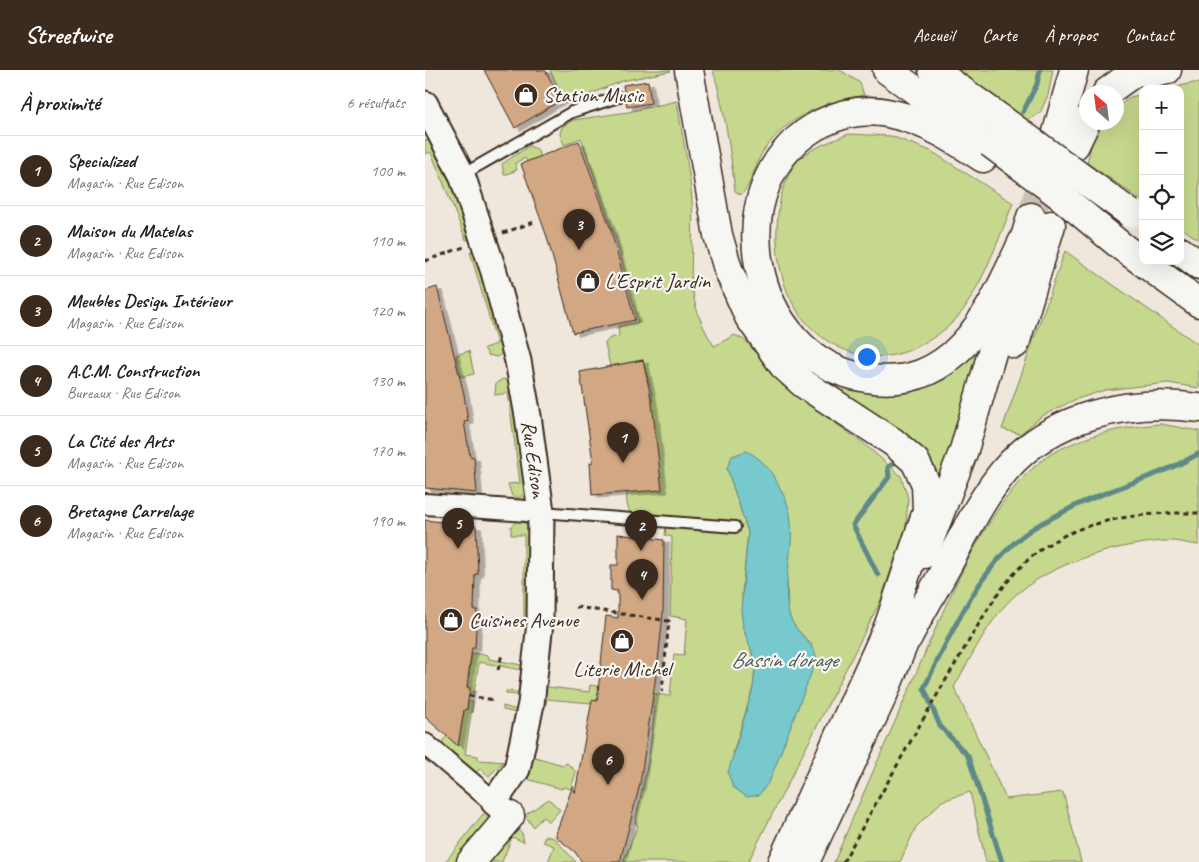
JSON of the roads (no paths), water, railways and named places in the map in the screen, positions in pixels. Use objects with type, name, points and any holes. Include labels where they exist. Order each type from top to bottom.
[{"type":"main road","points":[[689,70],[718,235],[728,269],[749,317],[766,344],[790,371],[804,384],[893,442],[915,461],[926,484],[927,511],[898,631]]},
{"type":"main road","points":[[887,70],[986,150],[1057,193],[1121,246],[1199,303]]},
{"type":"main road","points":[[933,70],[1136,218]]},
{"type":"main road","points":[[1074,70],[1066,140],[1079,128]]},
{"type":"main road","points":[[1116,85],[1133,71],[1154,72],[1167,70]]},
{"type":"main road","points":[[805,862],[898,631],[912,584],[964,450],[1006,312],[1036,227],[976,332],[952,356],[918,374],[891,380],[875,380],[838,371],[808,354],[793,339],[779,319],[761,274],[757,254],[755,231],[761,196],[769,176],[793,142],[809,130],[831,118],[855,112],[891,114],[938,130],[986,150]]},
{"type":"main road","points":[[1184,254],[1199,265]]},
{"type":"main road","points":[[782,862],[898,631],[1005,470],[1032,445],[1060,428],[1099,412],[1138,405],[1176,405],[1199,408]]},
{"type":"main road","points":[[471,862],[502,809]]},
{"type":"street","name":"Rue Edison","points":[[425,104],[462,176],[485,240],[518,362],[528,416],[541,512],[540,624],[533,686],[517,770],[502,809]]},
{"type":"street","points":[[425,504],[541,512]]},
{"type":"street","points":[[425,744],[502,809]]},
{"type":"lane","points":[[462,176],[572,112],[619,96]]},
{"type":"lane","points":[[541,512],[735,526]]},
{"type":"water","name":"Bassin d'orage","points":[[746,451],[762,461],[786,500],[791,526],[787,577],[789,614],[794,626],[810,645],[817,658],[770,780],[759,795],[747,797],[733,787],[728,773],[753,688],[755,669],[752,652],[743,628],[741,610],[748,532],[727,468],[732,456]]},
{"type":"waterway","points":[[1023,112],[1037,84],[1040,70]]},
{"type":"waterway","points":[[1002,862],[968,756],[940,726],[924,688],[970,600],[999,558],[1016,541],[1035,527],[1079,504],[1169,469],[1198,454]]},
{"type":"waterway","points":[[878,575],[853,525],[889,477],[888,467],[899,460]]},
{"type":"tunnel","points":[[1031,217],[1048,161]]},
{"type":"place","name":"Station Music","points":[[526,95]]},
{"type":"place","name":"Meubles Design Intérieur","points":[[579,250]]},
{"type":"place","name":"L'Esprit Jardin","points":[[588,281]]},
{"type":"place","name":"Specialized","points":[[623,463]]},
{"type":"place","name":"La Cité des Arts","points":[[458,549]]},
{"type":"place","name":"Maison du Matelas","points":[[641,551]]},
{"type":"place","name":"A.C.M. Construction","points":[[642,600]]},
{"type":"place","name":"Cuisines Avenue","points":[[451,620]]},
{"type":"place","name":"Literie Michel","points":[[622,641]]},
{"type":"place","name":"Bretagne Carrelage","points":[[608,785]]}]
